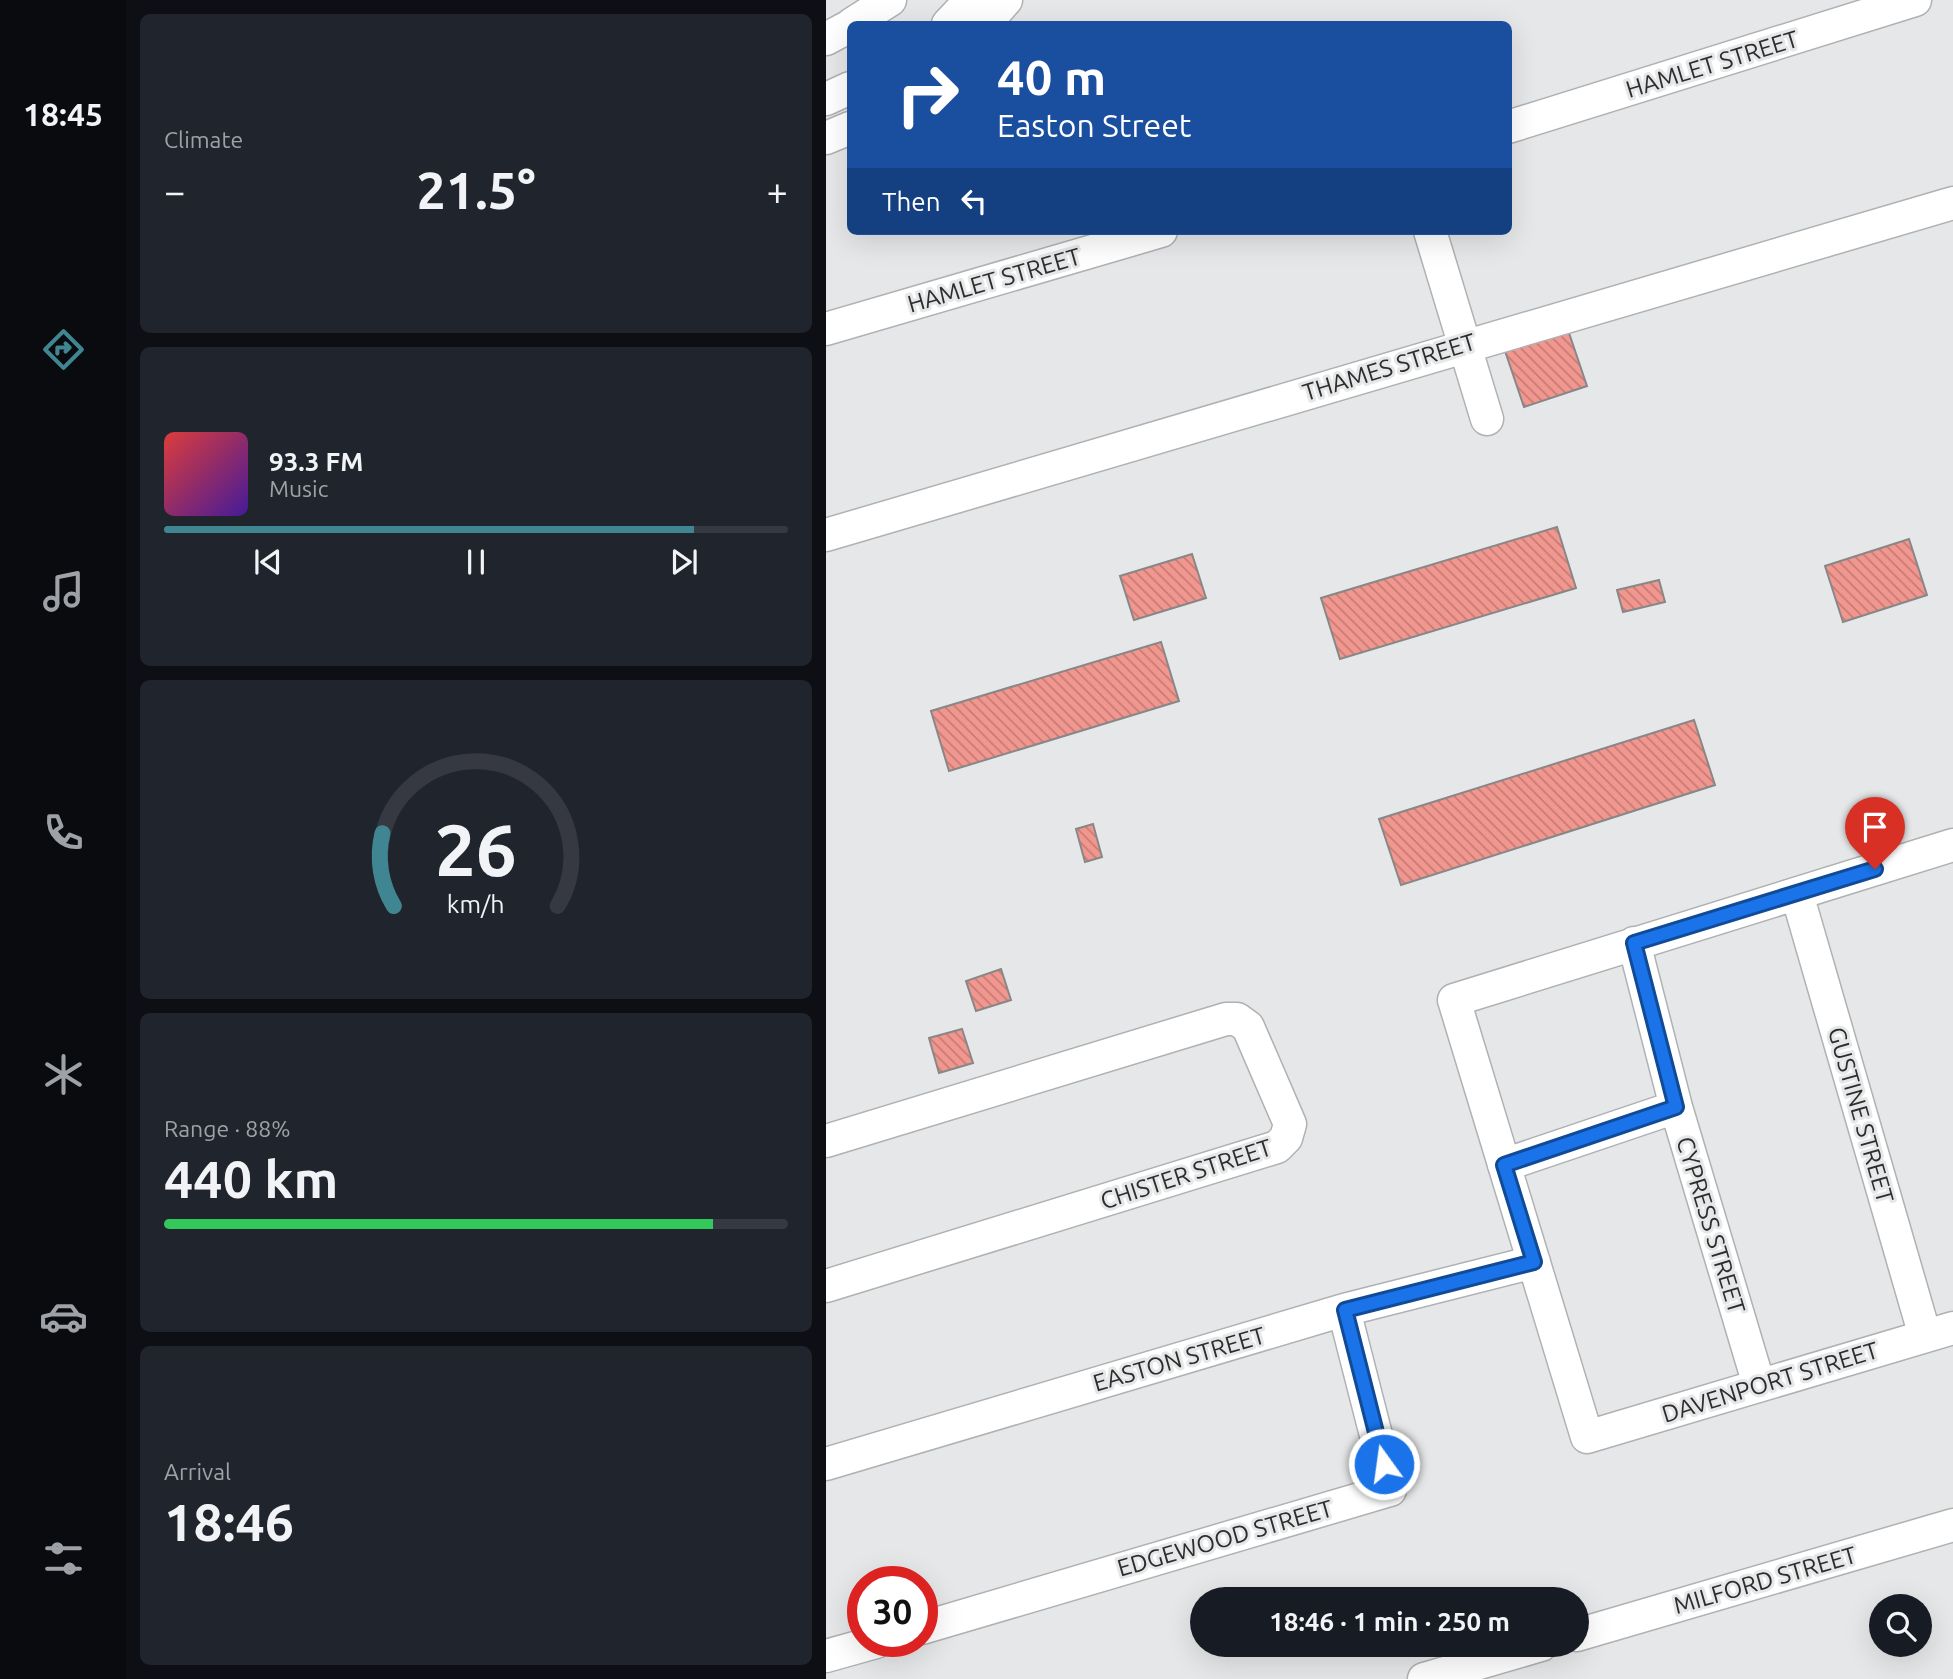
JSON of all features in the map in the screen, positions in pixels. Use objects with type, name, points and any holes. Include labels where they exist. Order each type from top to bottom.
[{"type":"street","points":[[857,21],[890,0]]},
{"type":"street","points":[[951,21],[971,0]]},
{"type":"street","points":[[988,21],[1006,0]]},
{"type":"street","name":"HAMLET STREET","points":[[1512,126],[1915,0]]},
{"type":"street","points":[[826,38],[847,27]]},
{"type":"street","points":[[826,99],[847,89]]},
{"type":"street","points":[[826,138],[847,129]]},
{"type":"street","name":"THAMES STREET","points":[[826,535],[1953,202]]},
{"type":"street","name":"HAMLET STREET","points":[[826,329],[1147,235]]},
{"type":"street","points":[[1431,235],[1487,419]]},
{"type":"street","points":[[1534,1262],[1454,1000],[1953,845]]},
{"type":"street","name":"GUSTINE STREET","points":[[1797,894],[1939,1332]]},
{"type":"street","name":"CYPRESS STREET","points":[[1634,943],[1676,1107],[1759,1385]]},
{"type":"street","name":"CHISTER STREET","points":[[826,1141],[1226,1019],[1237,1019],[1248,1027],[1290,1125],[1286,1138],[1277,1147],[826,1286]]},
{"type":"street","points":[[1504,1165],[1676,1107]]},
{"type":"street","name":"DAVENPORT STREET","points":[[1534,1262],[1587,1437],[1939,1332]]},
{"type":"street","name":"EASTON STREET","points":[[826,1464],[1345,1310],[1534,1262]]},
{"type":"street","name":"EDGEWOOD STREET","points":[[938,1623],[1390,1489],[1345,1310]]},
{"type":"street","name":"MILFORD STREET","points":[[1589,1631],[1953,1525]]},
{"type":"street","points":[[826,1656],[847,1650]]},
{"type":"street","points":[[1424,1679],[1500,1657]]},
{"type":"building","points":[[1568,330],[1587,386],[1524,407],[1505,351]]},
{"type":"building","points":[[1557,527],[1576,588],[1340,659],[1321,598]]},
{"type":"building","points":[[1909,539],[1927,595],[1843,622],[1825,566]]},
{"type":"building","points":[[1192,554],[1206,598],[1134,620],[1120,576]]},
{"type":"building","points":[[1659,580],[1665,602],[1623,612],[1617,590]]},
{"type":"building","points":[[1161,642],[1179,701],[949,771],[931,711]]},
{"type":"building","points":[[1694,720],[1715,785],[1401,885],[1379,819]]},
{"type":"building","points":[[1093,824],[1102,857],[1085,862],[1076,829]]},
{"type":"building","points":[[1001,969],[1011,1000],[976,1011],[966,981]]},
{"type":"building","points":[[962,1029],[973,1063],[939,1073],[929,1038]]},
{"type":"route","points":[[1384,1464],[1345,1310],[1534,1262],[1504,1165],[1676,1107],[1634,943],[1875,869]]}]
